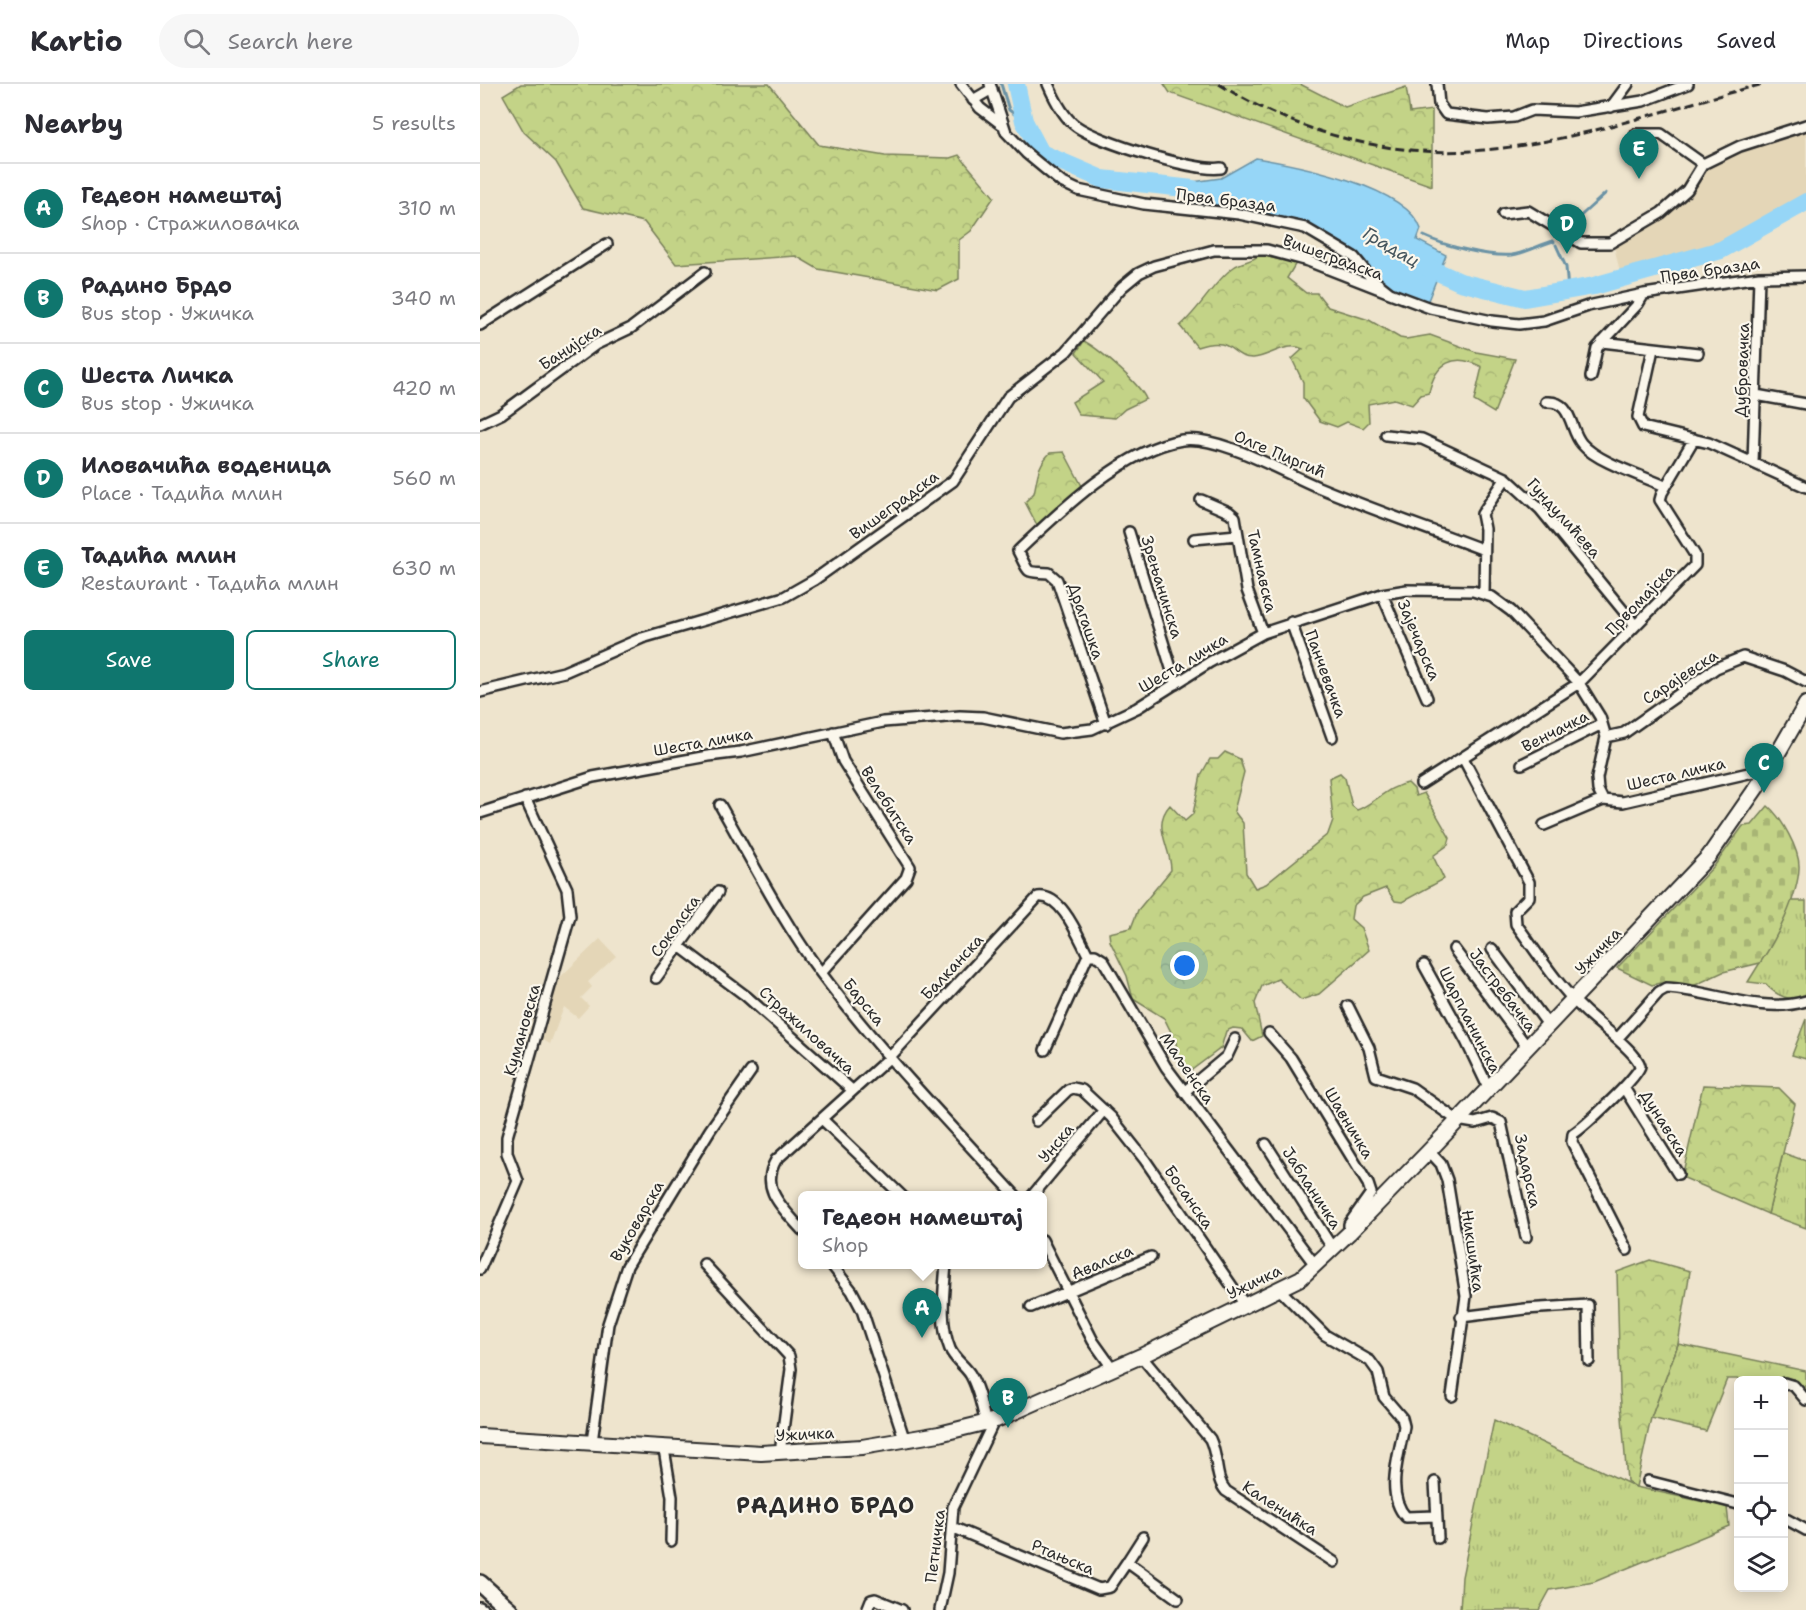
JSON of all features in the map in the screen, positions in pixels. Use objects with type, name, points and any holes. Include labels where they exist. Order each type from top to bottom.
[{"type":"main road","name":"Ужичка","points":[[480,1436],[592,1442],[664,1449],[780,1453],[851,1448],[905,1441],[990,1422],[1113,1369],[1301,1278],[1349,1233],[1489,1089],[1709,856],[1766,774],[1806,704]]},
{"type":"main road","points":[[480,1583],[510,1610]]},
{"type":"street","points":[[961,84],[973,100],[1001,124]]},
{"type":"street","points":[[1048,84],[1055,101],[1075,125],[1108,142],[1175,161],[1214,169],[1221,168]]},
{"type":"street","points":[[1437,84],[1440,110],[1446,114],[1465,118],[1514,117],[1532,110],[1558,112],[1611,107],[1643,101],[1688,84]]},
{"type":"street","points":[[1611,107],[1628,84]]},
{"type":"street","points":[[973,100],[991,86]]},
{"type":"street","name":"Прва бразда","points":[[991,86],[1001,124],[1011,139],[1061,182],[1078,190],[1144,204],[1239,214],[1305,228],[1354,257],[1371,278],[1390,294],[1430,308],[1492,321],[1519,324],[1544,321],[1588,306],[1644,294],[1759,277],[1806,276]]},
{"type":"street","points":[[1503,214],[1528,211],[1581,243],[1596,245],[1617,240],[1661,213],[1679,198],[1687,190],[1703,164],[1740,146],[1806,125]]},
{"type":"street","points":[[1636,134],[1661,134],[1703,164]]},
{"type":"street","points":[[480,325],[607,244]]},
{"type":"street","name":"Вишеградска","points":[[480,692],[564,672],[642,638],[784,597],[814,580],[953,481],[1008,397],[1066,352],[1122,287],[1154,266],[1214,250],[1267,249],[1308,261],[1390,294]]},
{"type":"street","name":"Банијска","points":[[480,424],[501,414],[595,345],[630,328],[705,272]]},
{"type":"street","name":"Дубровачка","points":[[1754,463],[1759,277]]},
{"type":"street","points":[[1591,376],[1593,356],[1602,342],[1638,304],[1644,294]]},
{"type":"street","points":[[1602,342],[1698,353]]},
{"type":"street","points":[[1653,349],[1638,417],[1642,427],[1694,439],[1806,487]]},
{"type":"street","points":[[1756,395],[1806,404]]},
{"type":"street","points":[[1546,402],[1553,401],[1566,410],[1580,442],[1593,454],[1665,486],[1694,439]]},
{"type":"street","name":"Гундулићева","points":[[1386,435],[1422,439],[1506,478],[1539,509],[1635,625]]},
{"type":"street","name":"Олге Пиргић","points":[[1018,551],[1086,489],[1148,451],[1172,442],[1191,440],[1240,452],[1319,487],[1484,550]]},
{"type":"street","points":[[1506,478],[1483,510],[1484,592],[1511,611],[1579,683],[1602,724],[1606,737],[1597,778],[1598,790],[1603,801]]},
{"type":"street","name":"Првомајска","points":[[1422,783],[1579,683],[1695,565],[1697,559],[1660,500],[1665,486]]},
{"type":"street","name":"Тамнавска","points":[[1201,500],[1232,514],[1248,590],[1263,633]]},
{"type":"street","name":"Зрењанинска","points":[[1129,532],[1176,684]]},
{"type":"street","points":[[1194,539],[1237,535]]},
{"type":"street","name":"Драгашка","points":[[1018,551],[1028,571],[1032,574],[1049,573],[1057,580],[1106,723]]},
{"type":"street","name":"Шеста личка","points":[[480,813],[593,777],[741,752],[883,722],[960,716],[983,717],[1060,733],[1092,729],[1176,684],[1263,633],[1291,621],[1382,594],[1407,590],[1484,592]]},
{"type":"street","name":"Зајечарска","points":[[1382,594],[1427,698]]},
{"type":"street","name":"Панчевачка","points":[[1291,621],[1332,736]]},
{"type":"street","name":"Сарајевска","points":[[1606,737],[1624,733],[1716,668],[1743,657],[1778,668],[1806,681]]},
{"type":"street","name":"Венчачка","points":[[1522,764],[1602,724]]},
{"type":"street","name":"Велебитска","points":[[821,973],[906,878],[910,867],[843,761],[833,732]]},
{"type":"street","points":[[1463,758],[1529,882],[1529,897],[1515,911],[1516,924],[1573,1002],[1617,1039],[1639,1063],[1640,1067],[1634,1079],[1606,1103],[1588,1124],[1573,1134],[1572,1142],[1627,1250]]},
{"type":"street","name":"Шеста личка","points":[[1544,825],[1603,801],[1623,801],[1753,772],[1766,774]]},
{"type":"street","name":"Кумановска","points":[[480,1269],[518,1181],[507,1153],[507,1137],[570,916],[567,889],[525,798]]},
{"type":"street","name":"Барска","points":[[720,805],[798,940],[821,973],[889,1058],[1011,1191]]},
{"type":"street","name":"Соколска","points":[[656,978],[718,892]]},
{"type":"street","name":"Маљенска","points":[[1038,897],[1058,903],[1067,914],[1088,955],[1098,956],[1103,960],[1152,1045],[1184,1092],[1316,1266]]},
{"type":"street","name":"Балканска","points":[[852,1090],[889,1058],[1038,897]]},
{"type":"street","name":"Стражиловачка","points":[[679,946],[746,996],[852,1090],[823,1120],[776,1160],[770,1170],[769,1183],[775,1198],[798,1225]]},
{"type":"street","name":"Јастребачка","points":[[1454,949],[1528,1048]]},
{"type":"street","points":[[1492,949],[1549,1026]]},
{"type":"street","points":[[1045,1050],[1088,955]]},
{"type":"street","name":"Шарпланинска","points":[[1424,964],[1489,1089]]},
{"type":"street","points":[[1617,1039],[1662,989],[1764,1004],[1785,1005],[1806,1001]]},
{"type":"street","points":[[1348,1006],[1370,1048],[1376,1076],[1412,1088],[1457,1120]]},
{"type":"street","name":"Шавничка","points":[[1269,1033],[1291,1058],[1370,1189],[1369,1197],[1349,1224],[1349,1233]]},
{"type":"street","points":[[1184,1092],[1227,1056],[1235,1039]]},
{"type":"street","name":"Вуковарска","points":[[592,1442],[608,1324],[627,1266],[710,1130],[751,1071]]},
{"type":"street","name":"Босанска","points":[[1036,1121],[1073,1088],[1082,1090],[1104,1110],[1145,1160],[1245,1305]]},
{"type":"street","name":"Дунавска","points":[[1624,1088],[1678,1174]]},
{"type":"street","name":"Унска","points":[[1036,1191],[1104,1110]]},
{"type":"street","name":"Задарска","points":[[1457,1120],[1475,1122],[1492,1118],[1501,1122],[1526,1237]]},
{"type":"street","points":[[823,1120],[897,1191]]},
{"type":"street","name":"Јабланичка","points":[[1266,1144],[1334,1248]]},
{"type":"street","name":"Никшићка","points":[[1429,1151],[1441,1164],[1451,1202],[1466,1296],[1461,1317],[1452,1396]]},
{"type":"street","points":[[1047,1250],[1093,1341],[1113,1369]]},
{"type":"street","name":"Авалска","points":[[1031,1307],[1151,1257]]},
{"type":"street","points":[[704,1264],[789,1356],[791,1369],[780,1453]]},
{"type":"street","points":[[835,1269],[852,1291],[862,1310],[905,1441]]},
{"type":"street","points":[[946,1269],[943,1317],[946,1338],[956,1359],[965,1367],[975,1382],[990,1422]]},
{"type":"street","points":[[1279,1289],[1325,1335],[1374,1366],[1384,1397],[1402,1418],[1404,1426],[1396,1472],[1396,1501],[1406,1517],[1436,1516]]},
{"type":"street","points":[[1461,1317],[1526,1309],[1588,1305],[1589,1361]]},
{"type":"street","name":"Каленићка","points":[[1141,1356],[1210,1439],[1217,1454],[1220,1484],[1226,1491],[1334,1562]]},
{"type":"street","points":[[1788,1384],[1794,1386],[1806,1400]]},
{"type":"street","name":"Петничка","points":[[940,1610],[948,1573],[953,1508],[990,1422]]},
{"type":"street","points":[[664,1449],[672,1497],[671,1541]]},
{"type":"street","points":[[1648,1481],[1734,1503]]},
{"type":"street","points":[[1435,1482],[1438,1538]]},
{"type":"street","points":[[1788,1520],[1806,1530]]},
{"type":"street","name":"Ртањска","points":[[952,1527],[1099,1589],[1110,1587],[1143,1537]]},
{"type":"street","points":[[1127,1562],[1178,1599]]},
{"type":"street","points":[[867,1610],[871,1600],[875,1599],[902,1610]]},
{"type":"street","points":[[480,1607],[484,1610]]},
{"type":"shaded area","points":[[1806,128],[1806,197],[1708,251],[1620,272],[1613,242],[1650,219],[1676,196],[1686,177],[1693,170],[1711,160]]},
{"type":"shaded area","points":[[600,939],[616,956],[588,982],[592,987],[581,998],[589,1006],[578,1018],[564,1007],[550,1044],[536,1036],[550,987]]},
{"type":"green space","points":[[521,84],[769,84],[819,145],[885,156],[950,158],[959,155],[994,197],[971,231],[959,240],[959,279],[938,290],[818,269],[796,256],[676,264],[644,222],[583,208],[556,162],[524,132],[503,95]]},
{"type":"green space","points":[[1164,84],[1300,84],[1345,107],[1406,87],[1410,113],[1432,110],[1432,186],[1170,93]]},
{"type":"green space","points":[[1259,255],[1296,263],[1287,278],[1306,293],[1317,293],[1328,307],[1369,320],[1400,338],[1430,335],[1476,352],[1515,359],[1494,413],[1474,401],[1482,367],[1455,361],[1441,368],[1436,374],[1429,393],[1421,395],[1412,405],[1394,399],[1368,404],[1369,422],[1363,428],[1347,422],[1337,427],[1320,421],[1303,398],[1303,382],[1292,359],[1303,349],[1284,348],[1253,358],[1239,355],[1225,345],[1209,344],[1197,347],[1180,326],[1227,273],[1237,265]]},
{"type":"green space","points":[[1084,341],[1118,367],[1146,399],[1125,409],[1115,418],[1079,415],[1072,402],[1103,382],[1076,353]]},
{"type":"green space","points":[[1064,452],[1082,486],[1037,525],[1025,502],[1034,493],[1039,472],[1046,458],[1050,453]]},
{"type":"green space","points":[[1225,752],[1240,759],[1244,772],[1234,811],[1243,823],[1246,873],[1255,888],[1266,884],[1328,834],[1333,820],[1329,778],[1340,773],[1345,778],[1352,806],[1357,810],[1388,791],[1408,783],[1414,789],[1416,796],[1424,793],[1450,838],[1448,845],[1433,856],[1444,879],[1402,902],[1395,901],[1386,888],[1363,897],[1353,906],[1351,919],[1361,928],[1369,950],[1319,994],[1301,1000],[1278,979],[1262,986],[1255,1003],[1262,1036],[1252,1041],[1242,1029],[1233,1028],[1226,1031],[1221,1048],[1189,1072],[1178,1061],[1176,1042],[1164,1018],[1133,999],[1127,976],[1110,941],[1109,933],[1131,928],[1138,910],[1171,870],[1162,828],[1165,813],[1170,805],[1185,821],[1193,814],[1201,775],[1210,759],[1218,759]]},
{"type":"green space","points":[[1768,806],[1789,834],[1799,868],[1795,891],[1785,917],[1760,963],[1723,972],[1691,987],[1660,983],[1652,985],[1617,968],[1715,865],[1743,826],[1752,825]]},
{"type":"green space","points":[[1790,901],[1806,901],[1806,995],[1795,999],[1779,995],[1766,984],[1748,982],[1771,945]]},
{"type":"green space","points":[[1806,1019],[1806,1059],[1792,1055]]},
{"type":"green space","points":[[1703,1085],[1779,1088],[1795,1104],[1768,1214],[1682,1177]]},
{"type":"green space","points":[[1783,1153],[1806,1161],[1806,1228],[1768,1214]]},
{"type":"green space","points":[[1650,1260],[1690,1271],[1678,1344],[1651,1418],[1636,1487],[1627,1481],[1620,1391],[1617,1272]]},
{"type":"green space","points":[[1678,1344],[1806,1371],[1806,1392],[1794,1379],[1788,1379],[1788,1376],[1734,1376],[1734,1379],[1727,1379],[1706,1431],[1651,1418]]},
{"type":"green space","points":[[1494,1420],[1636,1487],[1727,1507],[1729,1526],[1594,1582],[1550,1590],[1539,1610],[1460,1610],[1462,1577]]},
{"type":"water","points":[[1256,158],[1322,172],[1373,189],[1395,201],[1411,214],[1421,229],[1417,240],[1446,255],[1427,303],[1387,286],[1345,245],[1310,225],[1224,205],[1196,204],[1171,185],[1221,178]]},
{"type":"waterway","points":[[1001,84],[1009,110],[1024,121]]},
{"type":"waterway","name":"Градац","points":[[1016,84],[1024,121],[1041,153],[1102,179],[1193,189]]},
{"type":"waterway","points":[[1565,230],[1606,193]]},
{"type":"waterway","name":"Градац","points":[[1418,263],[1460,282],[1525,298],[1594,286],[1721,250],[1806,202]]},
{"type":"waterway","points":[[1424,236],[1467,250],[1502,255],[1517,254],[1554,242]]},
{"type":"waterway","points":[[1556,245],[1566,267],[1568,290]]},
{"type":"railway","points":[[1219,84],[1280,116],[1346,139],[1380,146],[1449,152],[1520,146],[1555,139],[1764,84]]},
{"type":"place","name":"Тадића млин","points":[[1639,179]]},
{"type":"place","name":"Иловачића воденица","points":[[1567,254]]},
{"type":"place","name":"Шеста Личка","points":[[1764,793]]},
{"type":"place","name":"Гедеон намештај","points":[[922,1338]]},
{"type":"place","name":"Радино Брдо","points":[[1008,1428]]},
{"type":"district","name":"РАДИНО БРДО","points":[[826,1505]]}]
